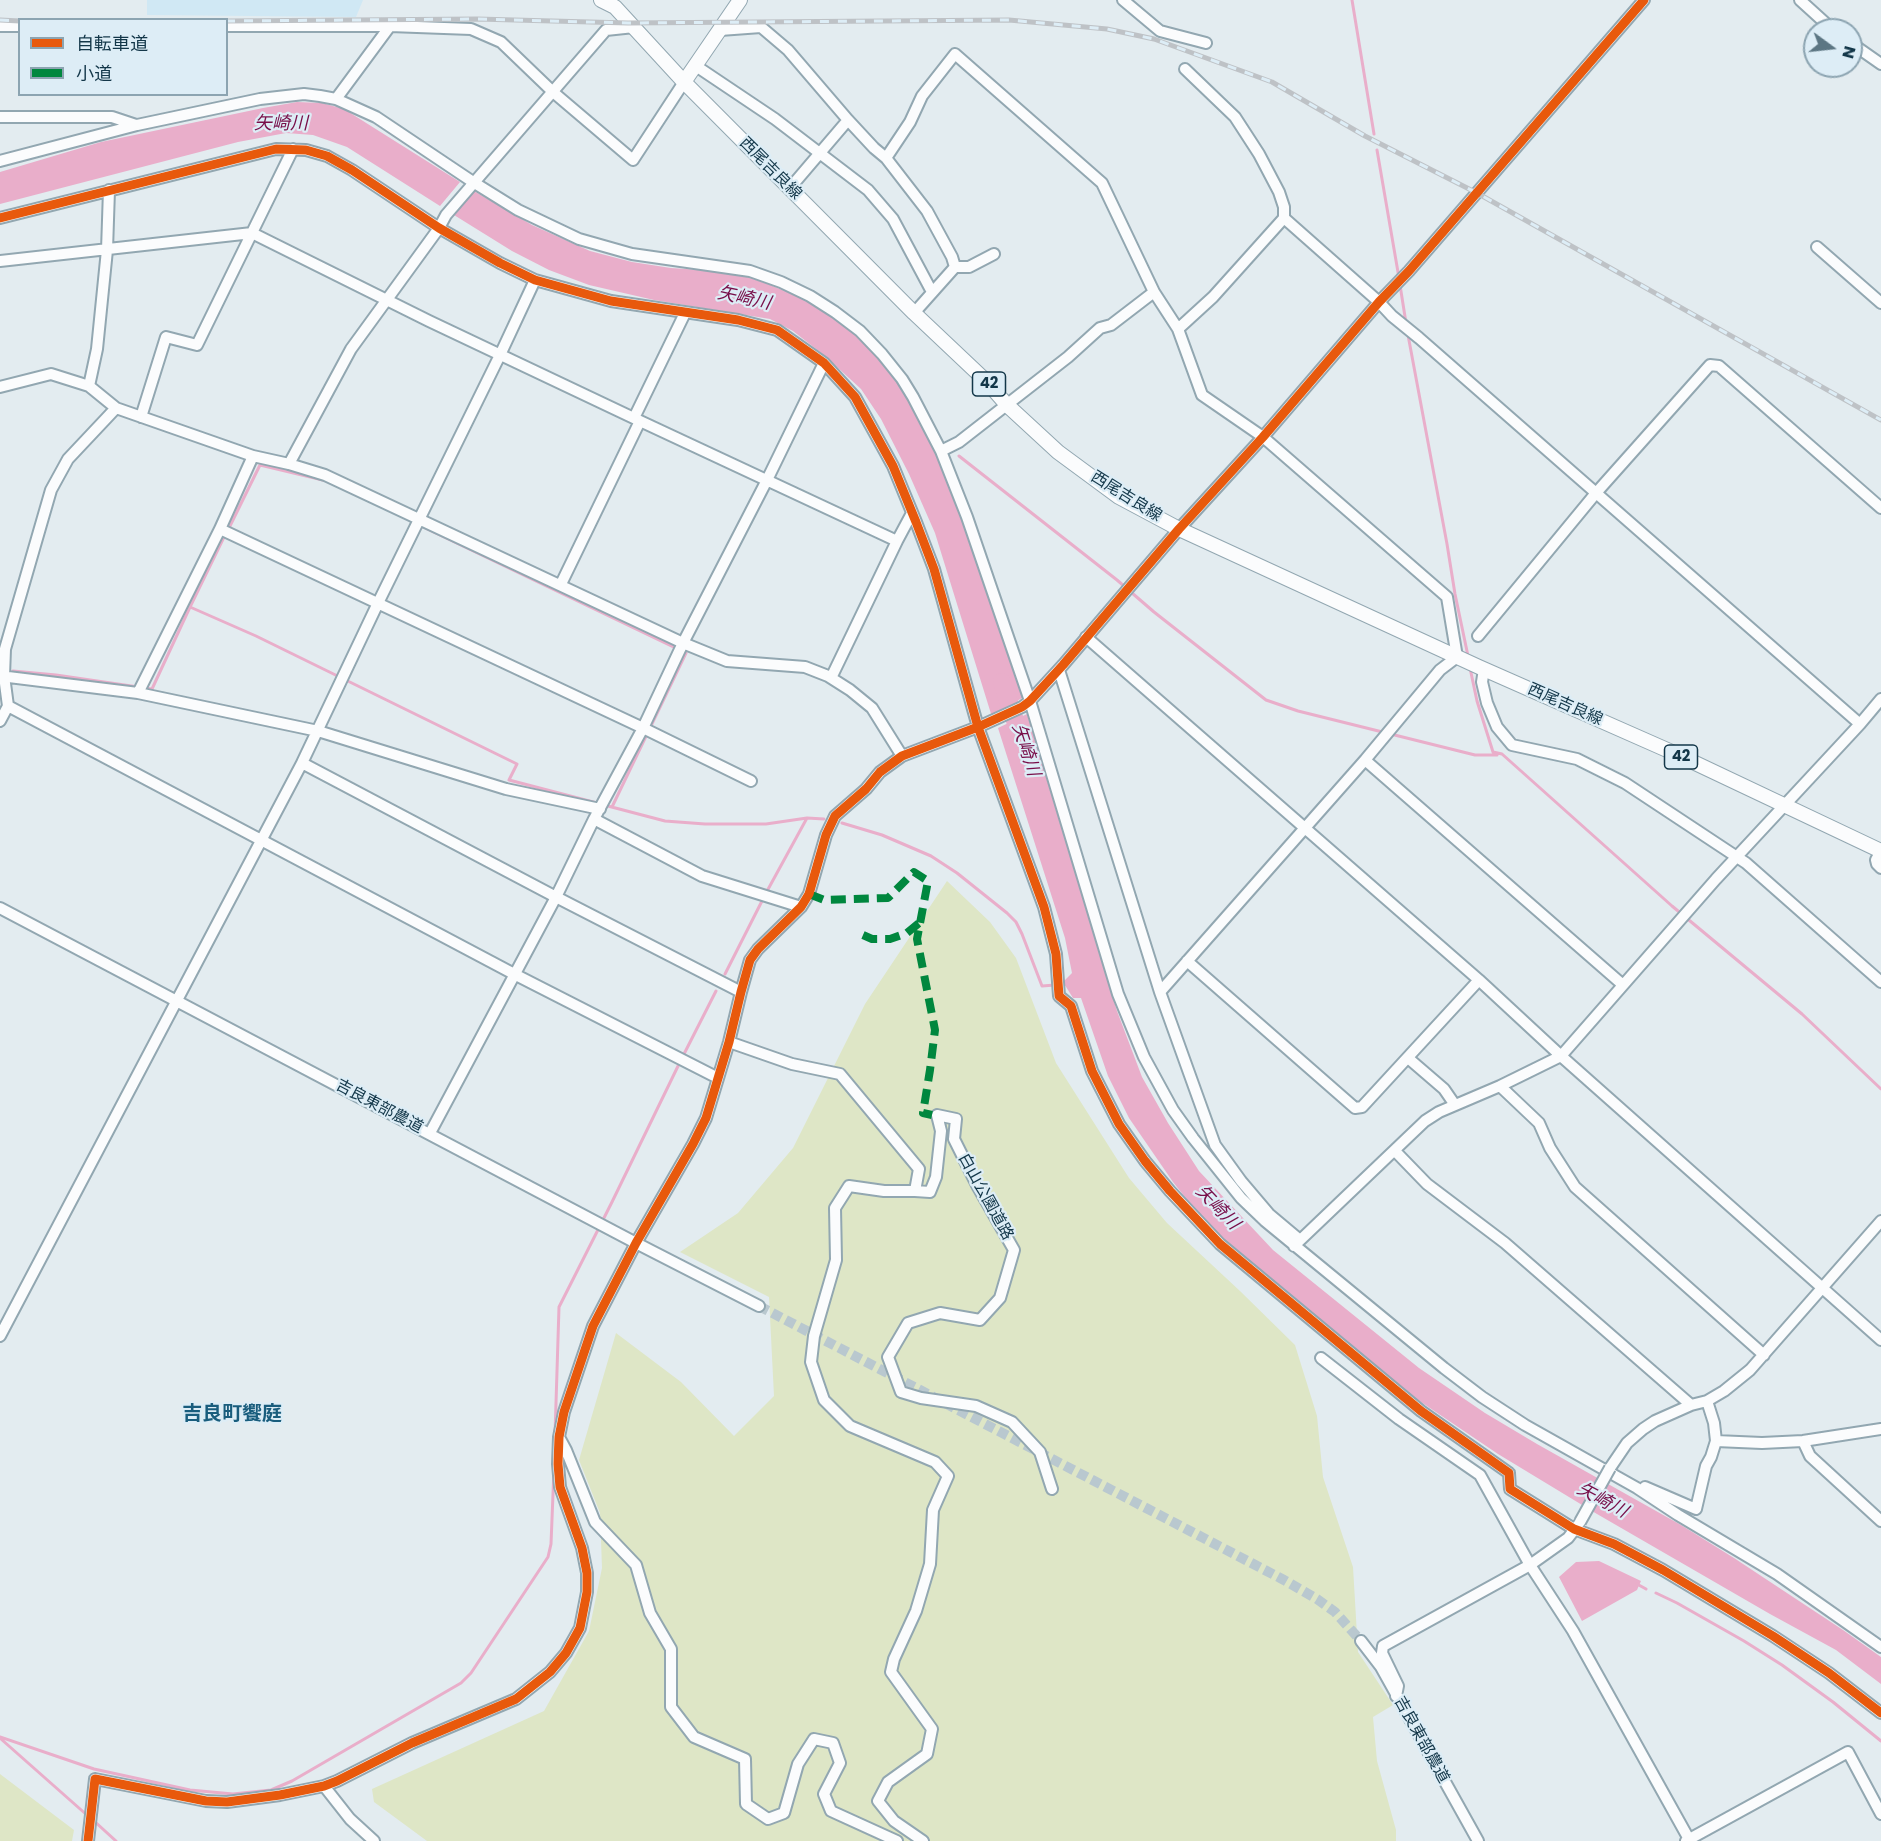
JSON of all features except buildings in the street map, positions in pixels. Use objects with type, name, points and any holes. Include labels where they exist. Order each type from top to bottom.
[{"type":"main road","name":"西尾吉良線","points":[[601,0],[617,4],[634,27],[684,82],[914,313],[986,381],[1007,405],[1058,452],[1119,497],[1179,529],[1457,657],[1666,749],[1881,851]]},
{"type":"main road","points":[[684,82],[740,0]]},
{"type":"street","points":[[1123,0],[1160,31],[1206,43]]},
{"type":"street","points":[[88,1841],[95,1779],[206,1802],[238,1801],[324,1786],[412,1743],[516,1699],[549,1672],[566,1653],[580,1629],[585,1611],[587,1573],[582,1548],[560,1487],[559,1437],[564,1412],[593,1326],[636,1243],[706,1118],[750,960],[758,949],[801,907],[809,894],[826,835],[835,816],[866,789],[880,772],[902,756],[978,727],[1026,704],[1059,670],[1179,529],[1409,271],[1644,0]]},
{"type":"street","points":[[1800,0],[1820,18]]},
{"type":"street","points":[[0,26],[18,26]]},
{"type":"street","points":[[228,26],[461,28],[483,34],[501,42],[553,92],[633,160],[684,82]]},
{"type":"street","points":[[336,99],[390,26]]},
{"type":"street","points":[[289,464],[351,349],[439,228],[446,215],[606,30],[634,27]]},
{"type":"street","points":[[720,30],[761,27],[788,50],[848,120],[886,158],[927,211],[955,267]]},
{"type":"street","points":[[1863,51],[1881,64]]},
{"type":"street","points":[[886,158],[910,122],[922,96],[956,54],[1102,183],[1154,292],[1178,329],[1202,396],[1263,437],[1447,597],[1457,657],[1440,670],[1365,760],[1160,992]]},
{"type":"street","points":[[696,66],[775,119],[868,190],[893,219],[932,292]]},
{"type":"street","points":[[1178,329],[1213,297],[1284,218],[1280,192],[1235,117],[1185,69]]},
{"type":"street","points":[[0,161],[137,125],[260,99],[304,94],[336,99],[376,117],[470,186],[579,239],[632,254],[750,271],[810,296],[860,331],[882,354],[913,397],[941,451],[967,517],[1118,994],[1144,1057],[1173,1110],[1192,1138],[1241,1198],[1265,1221],[1297,1243]]},
{"type":"street","points":[[0,117],[112,117],[137,125]]},
{"type":"street","points":[[790,188],[848,120]]},
{"type":"street","points":[[0,218],[276,149],[315,152],[352,170],[439,228],[535,280],[611,301],[738,320],[777,330],[824,363],[855,397],[893,466],[912,513],[934,569],[978,727],[1044,907],[1056,954],[1059,996],[1071,1006],[1092,1071],[1119,1124],[1145,1161],[1220,1244],[1421,1411],[1509,1473],[1510,1489],[1653,1565],[1773,1635],[1829,1673],[1881,1713]]},
{"type":"street","points":[[141,417],[166,337],[197,345],[293,149]]},
{"type":"street","points":[[89,386],[97,349],[107,250],[110,190]]},
{"type":"street","points":[[1284,218],[1383,299],[1392,316],[1860,724]]},
{"type":"street","points":[[0,261],[252,233],[500,355],[897,541]]},
{"type":"street","points":[[1817,247],[1881,303]]},
{"type":"street","points":[[914,313],[955,267],[969,267],[994,254]]},
{"type":"street","points":[[0,1336],[302,763],[535,280]]},
{"type":"street","points":[[941,451],[959,442],[1068,357],[1100,328],[1111,325],[1154,292]]},
{"type":"street","points":[[561,585],[686,313]]},
{"type":"street","points":[[430,1133],[516,975],[643,728],[683,643],[824,363]]},
{"type":"street","points":[[1478,636],[1596,493],[1710,364],[1719,366],[1881,508]]},
{"type":"street","points":[[0,387],[51,374],[89,386],[116,408],[253,456],[325,475],[683,643],[727,661],[805,667],[831,678],[872,708],[902,756]]},
{"type":"street","points":[[0,721],[8,706],[2,676],[5,649],[51,490],[68,459],[116,408]]},
{"type":"street","points":[[138,693],[220,529],[253,456]]},
{"type":"street","points":[[831,678],[912,513]]},
{"type":"street","points":[[220,529],[751,781]]},
{"type":"street","points":[[1086,637],[1479,980],[1561,1056],[1881,1340]]},
{"type":"street","points":[[1482,668],[1482,682],[1497,727],[1512,745],[1577,759],[1625,783],[1746,863],[1881,982]]},
{"type":"street","points":[[1059,670],[1160,992],[1215,1145],[1240,1181],[1297,1243],[1356,1295],[1482,1397],[1525,1425],[1637,1488],[1777,1574],[1881,1647]]},
{"type":"street","points":[[2,676],[138,693],[318,731],[506,789],[597,814],[702,876],[801,907]]},
{"type":"street","points":[[1297,1243],[1425,1121],[1439,1112],[1500,1086],[1561,1056],[1736,858],[1881,699]]},
{"type":"street","points":[[8,706],[516,975],[718,1078]]},
{"type":"street","points":[[1365,760],[1623,985]]},
{"type":"street","points":[[302,763],[741,992]]},
{"type":"street","points":[[1881,851],[1876,860],[1881,868]]},
{"type":"street","name":"吉良東部農道","points":[[0,908],[759,1306]]},
{"type":"street","points":[[1187,961],[1355,1108],[1362,1107],[1479,980]]},
{"type":"street","points":[[729,1042],[792,1064],[840,1074],[919,1169],[915,1191],[884,1191],[849,1186],[835,1208],[836,1260],[814,1336],[811,1362],[824,1400],[850,1426],[935,1462],[948,1476],[933,1510],[930,1564],[916,1611],[894,1659],[891,1672],[932,1729],[927,1754],[888,1782],[878,1801],[894,1821],[923,1841]]},
{"type":"street","points":[[1408,1058],[1444,1089],[1455,1105]]},
{"type":"street","points":[[1500,1086],[1539,1123],[1550,1148],[1575,1187],[1764,1355]]},
{"type":"street","name":"白山公園道路","points":[[915,1191],[930,1192],[936,1177],[941,1131],[937,1115],[956,1119],[954,1139],[1014,1250],[1000,1298],[980,1320],[940,1313],[908,1323],[888,1357],[901,1392],[921,1398],[976,1406],[1012,1422],[1040,1452],[1052,1489]]},
{"type":"street","points":[[1395,1151],[1427,1184],[1505,1243],[1691,1405]]},
{"type":"street","points":[[1396,1696],[1398,1686],[1382,1653],[1383,1646],[1530,1565],[1569,1538],[1627,1443],[1660,1418],[1707,1401],[1737,1381],[1764,1355],[1881,1221]]},
{"type":"street","points":[[1321,1358],[1399,1419],[1480,1475],[1530,1565],[1573,1631],[1688,1840],[1848,1752],[1881,1814]]},
{"type":"street","points":[[1637,1488],[1645,1487],[1696,1509],[1706,1466],[1716,1441],[1714,1423],[1707,1401]]},
{"type":"street","points":[[1716,1441],[1762,1443],[1803,1441],[1881,1429]]},
{"type":"street","points":[[559,1437],[595,1522],[636,1565],[650,1613],[671,1649],[671,1707],[694,1737],[745,1759],[746,1804],[768,1819],[784,1813],[798,1764],[814,1740],[833,1743],[840,1763],[824,1794],[831,1811],[897,1841]]},
{"type":"street","points":[[1803,1441],[1810,1456],[1881,1521]]},
{"type":"street","name":"吉良東部農道","points":[[1361,1641],[1381,1667],[1478,1841]]},
{"type":"street","points":[[324,1786],[350,1819],[374,1841]]},
{"type":"shaded area","points":[[147,0],[363,0],[356,17],[147,15]]},
{"type":"green space","points":[[947,881],[990,922],[1016,958],[1056,1063],[1129,1178],[1167,1223],[1295,1345],[1317,1416],[1323,1477],[1353,1567],[1358,1652],[1393,1705],[1373,1717],[1377,1761],[1396,1830],[1396,1841],[427,1841],[374,1802],[372,1789],[544,1711],[589,1631],[602,1568],[600,1513],[579,1460],[616,1333],[681,1382],[734,1436],[774,1396],[769,1297],[680,1252],[738,1213],[793,1148],[865,1004]]},
{"type":"green space","points":[[0,1774],[74,1830],[72,1841],[0,1841]]},
{"type":"water","points":[[297,102],[322,103],[344,109],[460,182],[440,206],[347,147],[313,135],[286,133],[238,142],[0,204],[0,172],[101,142]]},
{"type":"water","points":[[474,191],[532,225],[590,251],[632,262],[671,268],[732,272],[768,284],[820,306],[861,339],[896,377],[916,407],[971,535],[1025,696],[992,717],[935,533],[909,474],[881,419],[861,389],[825,356],[793,331],[770,319],[654,300],[589,285],[549,270],[512,251],[454,215]]},
{"type":"water","points":[[1027,714],[1117,1011],[1142,1077],[1199,1171],[1273,1250],[1419,1368],[1485,1413],[1681,1525],[1843,1630],[1881,1657],[1881,1684],[1836,1650],[1597,1514],[1498,1454],[1384,1377],[1272,1284],[1217,1234],[1196,1211],[1129,1118],[1108,1076],[1081,998],[1073,998],[1063,982],[1072,973],[1065,938],[998,728]]},
{"type":"water","points":[[1599,1561],[1641,1581],[1637,1590],[1582,1621],[1559,1577],[1576,1562]]},
{"type":"waterway","points":[[1352,0],[1374,134]]},
{"type":"waterway","points":[[1377,150],[1399,278]]},
{"type":"waterway","points":[[1400,285],[1406,323]]},
{"type":"waterway","points":[[1408,335],[1468,656]]},
{"type":"waterway","points":[[959,456],[1266,700],[1298,711],[1475,755],[1497,755]]},
{"type":"waterway","points":[[228,530],[260,465],[327,481]]},
{"type":"waterway","points":[[419,525],[686,653],[612,807]]},
{"type":"waterway","points":[[190,607],[225,535]]},
{"type":"waterway","points":[[13,671],[152,689],[190,607],[256,636],[517,764],[509,780],[597,803]]},
{"type":"waterway","points":[[1470,668],[1477,701],[1493,752],[1502,754],[1672,906],[1802,1014],[1881,1089]]},
{"type":"waterway","name":"矢崎川","points":[[1002,682],[1023,744]]},
{"type":"waterway","points":[[604,805],[665,821],[705,824],[766,824],[807,818],[824,819]]},
{"type":"waterway","points":[[766,893],[807,818]]},
{"type":"waterway","points":[[842,823],[882,835],[931,856],[957,873],[1016,922],[1042,986],[1068,984]]},
{"type":"waterway","points":[[725,974],[763,899]]},
{"type":"waterway","points":[[683,1056],[716,991]]},
{"type":"waterway","points":[[555,1435],[559,1307],[680,1062]]},
{"type":"waterway","points":[[0,1737],[94,1769],[190,1790],[233,1794],[271,1790],[292,1781],[461,1683],[471,1673],[548,1557],[551,1544],[554,1469]]},
{"type":"waterway","points":[[1637,1584],[1646,1589]]},
{"type":"waterway","points":[[1656,1593],[1744,1641],[1782,1665],[1881,1741]]},
{"type":"waterway","points":[[1,1739],[88,1816]]},
{"type":"waterway","points":[[93,1820],[116,1841]]},
{"type":"tunnel","points":[[759,1306],[1284,1580],[1335,1612],[1361,1641]]},
{"type":"railway","points":[[228,21],[477,19],[628,23],[1009,20],[1107,29],[1154,39],[1272,82],[1365,136],[1477,193],[1881,420]]},
{"type":"railway","points":[[0,20],[18,21]]},
{"type":"marked path","points":[[809,894],[824,900],[888,898],[914,872],[928,881],[917,939],[935,1030],[923,1113],[932,1115]]},
{"type":"marked path","points":[[863,935],[872,939],[890,939],[907,933],[919,923]]},
{"type":"cycle path","points":[[88,1841],[95,1779],[206,1801],[227,1802],[324,1786],[412,1743],[516,1699],[550,1672],[566,1653],[580,1628],[587,1592],[587,1573],[582,1548],[560,1487],[559,1437],[564,1412],[593,1326],[636,1243],[706,1118],[750,960],[758,949],[801,907],[809,894],[826,835],[835,816],[866,789],[880,772],[902,756],[978,727],[1030,701],[1644,0]]},
{"type":"cycle path","points":[[0,218],[276,149],[306,150],[327,156],[352,170],[439,228],[535,280],[611,301],[738,320],[777,330],[824,363],[855,397],[893,466],[916,522],[934,569],[978,727],[1044,907],[1056,954],[1059,996],[1071,1006],[1092,1071],[1119,1124],[1145,1161],[1220,1244],[1421,1411],[1509,1473],[1510,1489],[1574,1529],[1614,1544],[1663,1570],[1773,1636],[1829,1673],[1881,1713]]},
{"type":"district","name":"吉良町饗庭","points":[[232,1415]]}]
